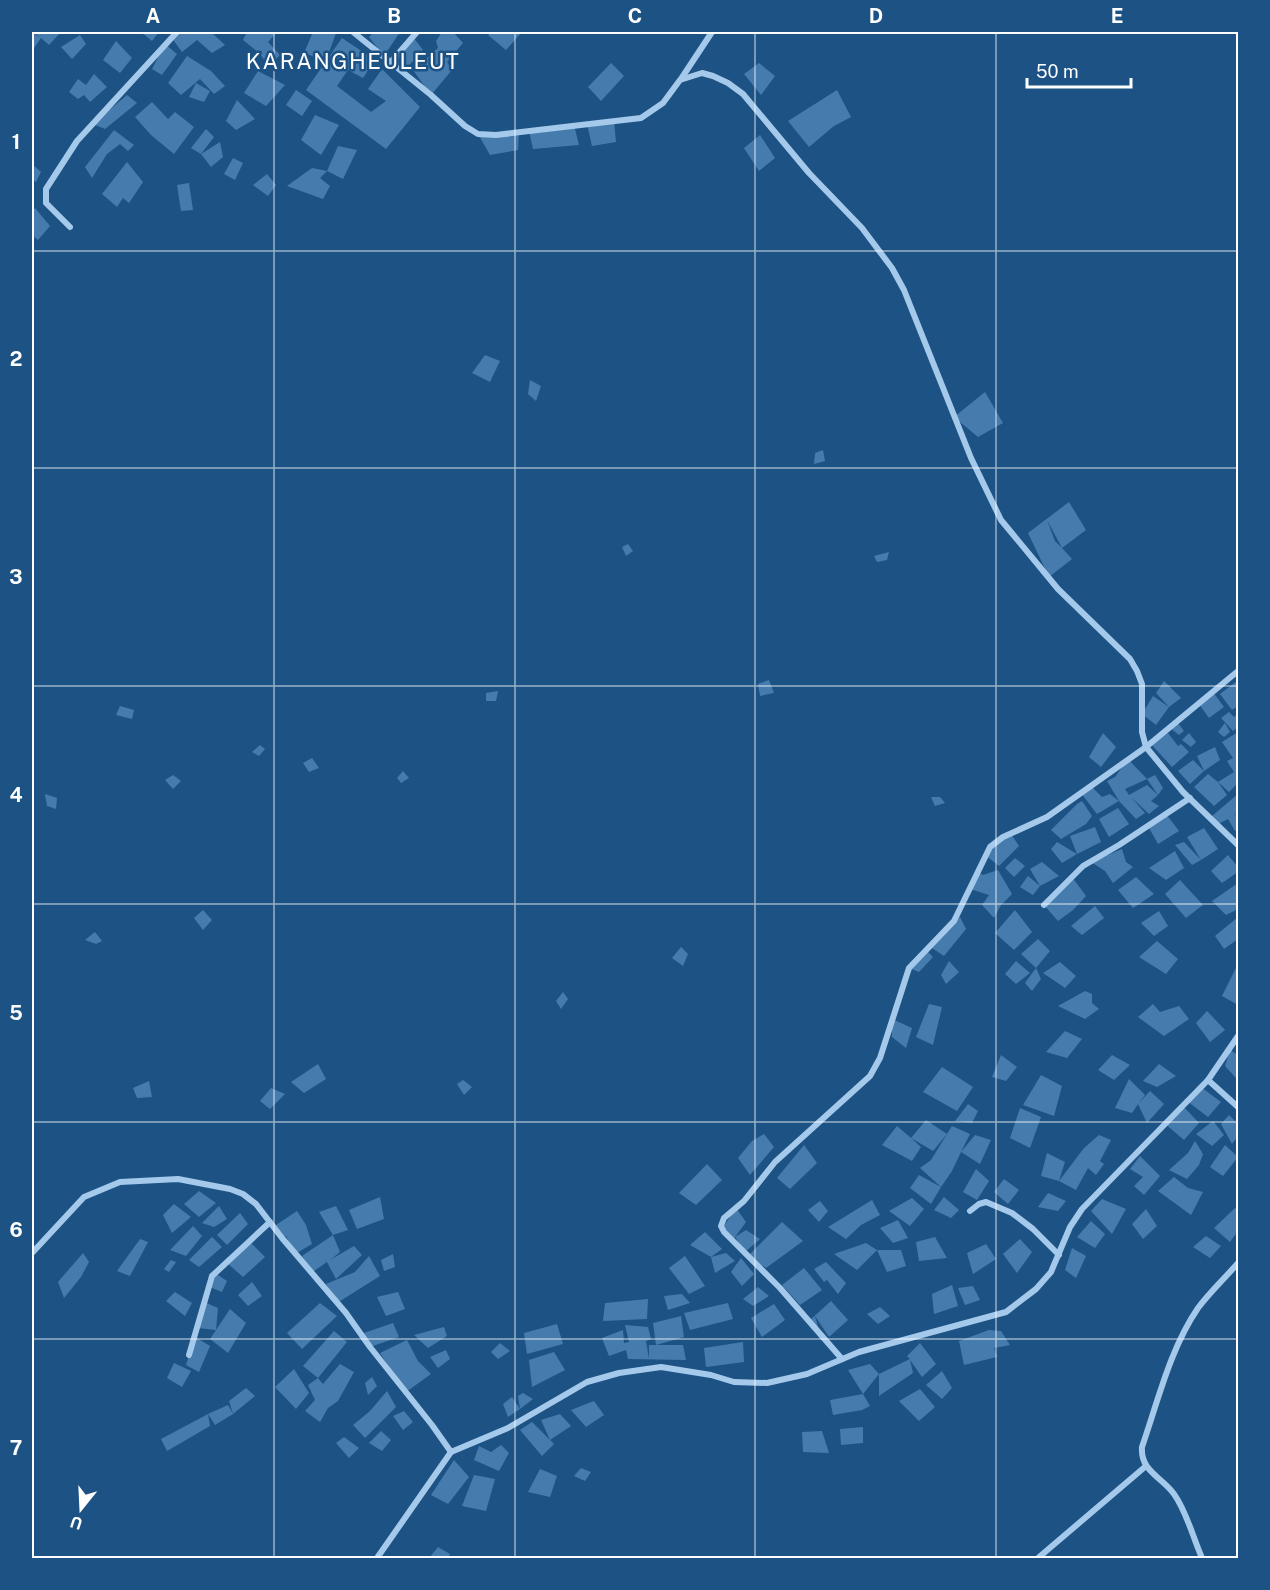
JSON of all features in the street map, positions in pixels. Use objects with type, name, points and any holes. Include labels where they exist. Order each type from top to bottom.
[{"type":"street","points":[[70,226],[46,203],[46,189],[76,141],[177,32]]},
{"type":"street","points":[[353,32],[431,94],[465,126],[478,134],[496,135],[641,118],[663,103],[712,32]]},
{"type":"street","points":[[391,62],[417,32]]},
{"type":"street","points":[[680,80],[702,73],[728,83],[743,94],[809,173],[871,239],[892,268],[904,290],[971,458],[1001,520],[1058,589],[1130,659],[1142,684],[1142,732],[1146,747],[1190,798],[1238,844]]},
{"type":"street","points":[[842,1359],[780,1288],[724,1232],[721,1226],[722,1220],[744,1201],[775,1162],[870,1076],[880,1058],[909,968],[954,921],[990,848],[1003,837],[1047,817],[1146,747],[1239,671]]},
{"type":"street","points":[[1044,905],[1083,867],[1190,798]]},
{"type":"street","points":[[381,1557],[450,1452],[508,1428],[587,1382],[619,1372],[661,1367],[711,1375],[734,1382],[767,1383],[807,1374],[859,1352],[1006,1311],[1036,1289],[1051,1272],[1070,1227],[1082,1209],[1208,1080],[1239,1036]]},
{"type":"street","points":[[1208,1080],[1239,1107]]},
{"type":"street","points":[[32,1253],[84,1197],[120,1182],[178,1179],[230,1189],[243,1194],[256,1204],[346,1313],[450,1452]]},
{"type":"street","points":[[970,1211],[986,1202],[1012,1213],[1033,1229],[1059,1255]]},
{"type":"street","points":[[189,1355],[212,1276],[270,1222]]},
{"type":"street","points":[[1202,1558],[1179,1501],[1146,1466],[1141,1458],[1142,1447],[1178,1344],[1199,1307],[1239,1263]]},
{"type":"street","points":[[1038,1558],[1146,1466]]},
{"type":"building","points":[[32,32],[59,32],[60,33],[49,45]]},
{"type":"building","points":[[141,32],[159,32],[152,41]]},
{"type":"building","points":[[177,32],[211,32],[225,45],[212,53],[197,40],[182,52],[171,37]]},
{"type":"building","points":[[247,32],[276,33],[268,42],[280,55],[269,66],[259,53],[243,40]]},
{"type":"building","points":[[313,32],[336,33],[326,61],[304,53]]},
{"type":"building","points":[[374,32],[400,32],[384,56],[369,37]]},
{"type":"building","points":[[442,32],[453,32],[463,43],[447,62],[452,70],[431,95],[413,70],[438,48],[436,41]]},
{"type":"building","points":[[491,32],[522,32],[506,50],[488,35]]},
{"type":"building","points":[[32,33],[41,38],[32,51]]},
{"type":"building","points":[[80,35],[86,44],[72,59],[61,47]]},
{"type":"building","points":[[413,37],[423,50],[403,72],[391,62]]},
{"type":"building","points":[[342,38],[375,60],[363,78],[348,70],[337,86],[371,112],[386,101],[368,89],[382,69],[420,107],[386,149],[306,90]]},
{"type":"building","points":[[116,41],[132,58],[120,73],[103,60]]},
{"type":"building","points":[[165,44],[177,54],[162,75],[152,69]]},
{"type":"building","points":[[187,56],[211,71],[225,86],[214,94],[200,79],[181,95],[168,83]]},
{"type":"building","points":[[611,63],[624,76],[601,101],[588,87]]},
{"type":"building","points":[[759,63],[775,76],[761,95],[744,74]]},
{"type":"building","points":[[258,71],[285,85],[266,106],[244,93]]},
{"type":"building","points":[[94,74],[107,87],[90,102],[84,95],[78,99],[69,92],[78,79],[86,85]]},
{"type":"building","points":[[196,83],[210,91],[204,102],[189,97]]},
{"type":"building","points":[[296,90],[312,101],[302,116],[286,105]]},
{"type":"building","points":[[837,90],[851,117],[834,126],[809,147],[788,121]]},
{"type":"building","points":[[127,95],[137,103],[105,129],[93,124]]},
{"type":"building","points":[[237,100],[255,119],[236,130],[226,121]]},
{"type":"building","points":[[152,102],[168,119],[175,112],[194,127],[174,154],[151,135],[135,117]]},
{"type":"building","points":[[315,115],[339,125],[321,155],[301,140]]},
{"type":"building","points":[[614,121],[616,142],[592,146],[587,124]]},
{"type":"building","points":[[574,125],[579,145],[533,149],[529,131]]},
{"type":"building","points":[[206,129],[214,137],[201,154],[191,148]]},
{"type":"building","points":[[114,130],[134,145],[128,151],[120,144],[107,154],[92,178],[85,167]]},
{"type":"building","points":[[519,132],[518,150],[490,155],[478,134]]},
{"type":"building","points":[[760,135],[775,158],[759,171],[744,148]]},
{"type":"building","points":[[220,142],[223,157],[211,167],[201,154]]},
{"type":"building","points":[[338,146],[357,150],[343,179],[327,171]]},
{"type":"building","points":[[233,158],[243,163],[235,180],[224,174]]},
{"type":"building","points":[[127,162],[143,182],[129,203],[123,198],[117,207],[102,194]]},
{"type":"building","points":[[32,164],[41,172],[36,182],[32,179]]},
{"type":"building","points":[[312,168],[327,171],[320,178],[330,186],[323,199],[287,186]]},
{"type":"building","points":[[267,174],[276,185],[268,196],[253,185]]},
{"type":"building","points":[[189,183],[193,210],[181,211],[177,185]]},
{"type":"building","points":[[35,208],[50,226],[38,240],[32,235],[32,212]]},
{"type":"building","points":[[485,355],[500,361],[490,382],[472,373]]},
{"type":"building","points":[[530,380],[541,386],[536,401],[528,394]]},
{"type":"building","points":[[985,392],[1003,423],[978,437],[954,417]]},
{"type":"building","points":[[823,450],[825,461],[814,464],[815,453]]},
{"type":"building","points":[[1069,502],[1086,530],[1062,548],[1072,559],[1049,577],[1028,533]],"holes":[[[1047,520],[1062,548],[1055,541]]]},
{"type":"building","points":[[628,544],[633,551],[626,556],[622,547]]},
{"type":"building","points":[[889,552],[887,560],[877,562],[874,556]]},
{"type":"building","points":[[769,680],[774,693],[760,696],[758,684]]},
{"type":"building","points":[[1164,681],[1181,698],[1169,707],[1156,693]]},
{"type":"building","points":[[1237,681],[1238,706],[1232,710],[1220,694]]},
{"type":"building","points":[[498,691],[496,701],[486,701],[486,693]]},
{"type":"building","points":[[1213,692],[1224,707],[1209,718],[1199,704]]},
{"type":"building","points":[[1153,696],[1169,707],[1156,725],[1142,714]]},
{"type":"building","points":[[120,706],[134,710],[132,719],[116,715]]},
{"type":"building","points":[[1229,712],[1234,717],[1238,713],[1238,727],[1233,731],[1221,718]]},
{"type":"building","points":[[1177,722],[1184,731],[1179,735],[1170,728]]},
{"type":"building","points":[[1225,723],[1230,732],[1224,737],[1218,732]]},
{"type":"building","points":[[1238,732],[1238,783],[1229,792],[1218,782],[1234,772],[1227,761],[1233,758],[1222,742]]},
{"type":"building","points":[[1103,733],[1116,747],[1101,767],[1089,757]]},
{"type":"building","points":[[1168,733],[1178,746],[1181,744],[1189,752],[1172,767],[1150,743]]},
{"type":"building","points":[[1189,733],[1196,742],[1191,747],[1182,740]]},
{"type":"building","points":[[260,745],[265,749],[259,756],[252,752]]},
{"type":"building","points":[[1215,747],[1220,760],[1204,771],[1197,756]]},
{"type":"building","points":[[312,758],[319,768],[309,772],[303,763]]},
{"type":"building","points":[[1128,759],[1147,779],[1125,789],[1129,795],[1147,785],[1158,795],[1151,801],[1159,806],[1149,814],[1131,797],[1145,813],[1136,819],[1119,801],[1107,781],[1115,777]]},
{"type":"building","points":[[1193,760],[1204,771],[1190,784],[1178,771]]},
{"type":"building","points":[[403,771],[409,778],[401,783],[397,778]]},
{"type":"building","points":[[1208,774],[1218,782],[1227,795],[1214,806],[1194,787]]},
{"type":"building","points":[[173,775],[181,781],[173,789],[165,780]]},
{"type":"building","points":[[1155,775],[1163,788],[1158,795],[1147,779]]},
{"type":"building","points":[[1091,786],[1102,797],[1110,794],[1119,801],[1097,814],[1081,793]]},
{"type":"building","points":[[45,794],[57,798],[56,809],[47,806]]},
{"type":"building","points":[[1238,794],[1238,811],[1232,817],[1238,812],[1238,829],[1235,831],[1228,819],[1218,824],[1212,816]]},
{"type":"building","points":[[931,797],[940,797],[945,803],[935,806]]},
{"type":"building","points":[[1082,801],[1092,816],[1086,824],[1061,839],[1051,830]]},
{"type":"building","points":[[1118,808],[1129,824],[1109,837],[1099,819]]},
{"type":"building","points":[[1166,814],[1179,831],[1158,844],[1148,826]]},
{"type":"building","points":[[1095,827],[1101,842],[1077,854],[1070,836]]},
{"type":"building","points":[[1204,828],[1218,849],[1201,860],[1187,837]]},
{"type":"building","points":[[1011,834],[1019,846],[999,866],[985,855]]},
{"type":"building","points":[[1057,842],[1077,854],[1062,863],[1051,849]]},
{"type":"building","points":[[1184,842],[1201,860],[1192,865],[1175,845]]},
{"type":"building","points":[[1122,849],[1126,862],[1133,867],[1113,883],[1105,871],[1091,862]]},
{"type":"building","points":[[1175,851],[1184,868],[1166,880],[1149,868]]},
{"type":"building","points":[[1228,855],[1238,867],[1238,872],[1222,883],[1211,871]]},
{"type":"building","points":[[1015,858],[1025,866],[1014,877],[1005,868]]},
{"type":"building","points":[[1042,862],[1059,876],[1040,886],[1030,869]]},
{"type":"building","points":[[998,870],[1012,894],[1001,905],[994,918],[982,905],[989,895],[970,889],[978,872],[983,875]]},
{"type":"building","points":[[1028,876],[1040,886],[1033,895],[1020,887]]},
{"type":"building","points":[[1072,877],[1086,896],[1058,921],[1044,905]]},
{"type":"building","points":[[1136,877],[1154,894],[1133,908],[1118,890]]},
{"type":"building","points":[[1180,880],[1203,905],[1186,918],[1165,894]]},
{"type":"building","points":[[1238,883],[1238,909],[1226,915],[1212,901]]},
{"type":"building","points":[[1095,906],[1104,918],[1082,935],[1071,926]]},
{"type":"building","points":[[203,910],[212,920],[203,930],[194,918]]},
{"type":"building","points":[[1015,910],[1032,932],[1014,950],[995,933]]},
{"type":"building","points":[[1159,911],[1168,926],[1154,936],[1141,923]]},
{"type":"building","points":[[960,917],[966,929],[944,956],[929,946]]},
{"type":"building","points":[[1238,917],[1238,939],[1224,949],[1215,936]]},
{"type":"building","points":[[95,932],[102,941],[96,944],[85,940]]},
{"type":"building","points":[[1038,939],[1050,951],[1036,968],[1021,954]]},
{"type":"building","points":[[1157,941],[1178,959],[1166,974],[1139,957]]},
{"type":"building","points":[[681,947],[688,954],[683,966],[672,958]]},
{"type":"building","points":[[926,950],[933,957],[919,972],[909,968]]},
{"type":"building","points":[[949,961],[959,972],[946,984],[941,975]]},
{"type":"building","points":[[1016,961],[1030,973],[1016,984],[1005,974]]},
{"type":"building","points":[[1060,962],[1076,976],[1065,988],[1043,973]]},
{"type":"building","points":[[1238,964],[1238,1005],[1222,996]]},
{"type":"building","points":[[1036,968],[1041,979],[1032,991],[1025,983]]},
{"type":"building","points":[[1085,991],[1092,994],[1092,1003],[1099,1009],[1085,1019],[1058,1006]]},
{"type":"building","points":[[563,992],[568,999],[561,1009],[556,1001]]},
{"type":"building","points":[[929,1004],[942,1007],[933,1045],[916,1037]]},
{"type":"building","points":[[1153,1004],[1160,1012],[1179,1006],[1189,1019],[1164,1036],[1138,1017]]},
{"type":"building","points":[[1207,1011],[1225,1030],[1210,1042],[1196,1023]]},
{"type":"building","points":[[892,1019],[912,1028],[906,1048],[892,1037]]},
{"type":"building","points":[[1065,1031],[1082,1039],[1067,1058],[1046,1052]]},
{"type":"building","points":[[1230,1050],[1238,1055],[1236,1078],[1225,1066]]},
{"type":"building","points":[[1001,1055],[1017,1067],[1006,1081],[992,1077]]},
{"type":"building","points":[[1112,1055],[1130,1065],[1114,1080],[1098,1070]]},
{"type":"building","points":[[318,1064],[326,1079],[304,1093],[291,1082]]},
{"type":"building","points":[[1159,1064],[1176,1076],[1157,1087],[1143,1081]]},
{"type":"building","points":[[942,1067],[973,1087],[957,1111],[923,1092]]},
{"type":"building","points":[[1041,1075],[1062,1086],[1054,1116],[1023,1105]]},
{"type":"building","points":[[1129,1079],[1145,1095],[1132,1113],[1115,1108]]},
{"type":"building","points":[[463,1080],[472,1087],[464,1095],[457,1084]]},
{"type":"building","points":[[149,1081],[152,1097],[137,1098],[133,1088]]},
{"type":"building","points":[[1201,1087],[1221,1102],[1208,1117],[1187,1101]]},
{"type":"building","points":[[271,1088],[285,1094],[270,1109],[260,1101]]},
{"type":"building","points":[[1150,1091],[1164,1104],[1147,1123],[1138,1104]]},
{"type":"building","points":[[968,1104],[978,1111],[972,1123],[955,1121]]},
{"type":"building","points":[[1182,1105],[1199,1123],[1184,1140],[1164,1123]]},
{"type":"building","points":[[1020,1108],[1041,1117],[1030,1148],[1010,1138]]},
{"type":"building","points":[[1229,1115],[1238,1124],[1238,1136],[1232,1144],[1221,1124]]},
{"type":"building","points":[[926,1120],[947,1134],[933,1151],[911,1138]]},
{"type":"building","points":[[1213,1121],[1224,1135],[1212,1146],[1196,1134]]},
{"type":"building","points":[[897,1126],[921,1147],[912,1161],[882,1145]]},
{"type":"building","points":[[952,1126],[970,1134],[952,1171],[941,1187],[920,1168],[931,1160]]},
{"type":"building","points":[[764,1134],[774,1147],[750,1175],[738,1158],[752,1141]]},
{"type":"building","points":[[975,1135],[991,1140],[980,1164],[961,1152]]},
{"type":"building","points":[[1099,1135],[1111,1140],[1100,1161],[1104,1164],[1096,1175],[1088,1168],[1076,1190],[1059,1181],[1084,1148]]},
{"type":"building","points":[[1195,1141],[1203,1154],[1199,1165],[1187,1179],[1169,1170],[1188,1153]]},
{"type":"building","points":[[804,1145],[817,1163],[790,1189],[777,1178]]},
{"type":"building","points":[[1225,1145],[1238,1157],[1223,1176],[1210,1167]]},
{"type":"building","points":[[1047,1153],[1065,1162],[1059,1181],[1041,1176]]},
{"type":"building","points":[[1140,1156],[1160,1176],[1144,1195],[1134,1186],[1143,1177],[1130,1169]]},
{"type":"building","points":[[707,1164],[722,1180],[696,1205],[679,1193]]},
{"type":"building","points":[[976,1169],[989,1181],[977,1200],[963,1192]]},
{"type":"building","points":[[919,1175],[941,1187],[931,1204],[910,1188]]},
{"type":"building","points":[[1174,1177],[1188,1188],[1203,1192],[1191,1215],[1158,1191]]},
{"type":"building","points":[[1004,1179],[1019,1190],[1008,1204],[994,1192]]},
{"type":"building","points":[[199,1191],[216,1203],[199,1217],[184,1204]]},
{"type":"building","points":[[1048,1193],[1066,1201],[1058,1211],[1038,1207]]},
{"type":"building","points":[[380,1197],[384,1219],[357,1229],[349,1210]]},
{"type":"building","points":[[944,1197],[959,1210],[951,1218],[934,1210]]},
{"type":"building","points":[[912,1198],[924,1209],[910,1226],[889,1211]]},
{"type":"building","points":[[1102,1199],[1126,1209],[1112,1234],[1091,1211]]},
{"type":"building","points":[[872,1200],[880,1215],[861,1225],[846,1239],[828,1227]]},
{"type":"building","points":[[820,1201],[828,1211],[819,1222],[808,1210]]},
{"type":"building","points":[[174,1204],[191,1217],[172,1233],[163,1215]]},
{"type":"building","points":[[219,1206],[227,1219],[214,1227],[202,1223]]},
{"type":"building","points":[[336,1206],[348,1230],[333,1235],[319,1212]]},
{"type":"building","points":[[736,1208],[746,1222],[733,1240],[722,1229]]},
{"type":"building","points":[[1235,1208],[1238,1211],[1238,1231],[1230,1242],[1214,1228]]},
{"type":"building","points":[[1146,1209],[1157,1226],[1143,1239],[1132,1224]]},
{"type":"building","points":[[297,1211],[306,1225],[312,1244],[295,1254],[286,1236],[282,1238],[273,1227]]},
{"type":"building","points":[[240,1213],[248,1224],[227,1245],[217,1235]]},
{"type":"building","points":[[898,1220],[908,1238],[893,1243],[880,1228]]},
{"type":"building","points":[[1091,1221],[1105,1234],[1095,1248],[1077,1237]]},
{"type":"building","points":[[782,1222],[803,1241],[766,1268],[748,1256]]},
{"type":"building","points":[[193,1226],[202,1236],[186,1256],[170,1250]]},
{"type":"building","points":[[746,1230],[760,1239],[745,1252],[735,1237]]},
{"type":"building","points":[[705,1232],[722,1249],[711,1257],[690,1245]]},
{"type":"building","points":[[333,1235],[340,1252],[330,1260],[354,1246],[362,1255],[336,1279],[327,1262],[311,1273],[302,1256]]},
{"type":"building","points":[[1206,1236],[1221,1246],[1210,1258],[1193,1247]]},
{"type":"building","points":[[212,1237],[222,1247],[199,1267],[189,1260]]},
{"type":"building","points":[[935,1237],[947,1258],[919,1261],[916,1242]]},
{"type":"building","points":[[140,1239],[148,1242],[130,1276],[117,1271]]},
{"type":"building","points":[[1020,1239],[1032,1252],[1017,1273],[1003,1254]]},
{"type":"building","points":[[249,1241],[265,1257],[243,1277],[226,1262]]},
{"type":"building","points":[[866,1243],[877,1250],[857,1270],[834,1254]]},
{"type":"building","points":[[986,1244],[996,1259],[973,1274],[967,1253]]},
{"type":"building","points":[[1072,1248],[1086,1256],[1076,1278],[1065,1270]]},
{"type":"building","points":[[877,1250],[901,1250],[906,1266],[887,1272]]},
{"type":"building","points":[[83,1253],[89,1262],[81,1277],[64,1298],[58,1282]]},
{"type":"building","points":[[726,1253],[735,1261],[715,1273],[711,1257]]},
{"type":"building","points":[[393,1254],[395,1267],[384,1271],[381,1260]]},
{"type":"building","points":[[369,1256],[380,1276],[337,1303],[326,1284],[355,1272]]},
{"type":"building","points":[[685,1256],[705,1286],[689,1294],[669,1268]]},
{"type":"building","points":[[741,1258],[754,1274],[742,1286],[731,1272]]},
{"type":"building","points":[[171,1260],[176,1262],[169,1272],[164,1269]]},
{"type":"building","points":[[826,1262],[846,1283],[838,1294],[814,1269]]},
{"type":"building","points":[[804,1268],[822,1290],[800,1305],[782,1285]]},
{"type":"building","points":[[215,1273],[227,1281],[222,1292],[207,1286]]},
{"type":"building","points":[[252,1282],[262,1296],[248,1306],[238,1295]]},
{"type":"building","points":[[952,1285],[958,1306],[934,1314],[932,1294]]},
{"type":"building","points":[[973,1286],[980,1300],[965,1305],[958,1288]]},
{"type":"building","points":[[758,1287],[769,1296],[753,1306],[743,1299]]},
{"type":"building","points":[[175,1292],[192,1303],[185,1316],[166,1301]]},
{"type":"building","points":[[398,1292],[405,1309],[386,1316],[377,1297]]},
{"type":"building","points":[[682,1294],[690,1303],[668,1310],[664,1296]]},
{"type":"building","points":[[648,1299],[647,1319],[603,1321],[605,1303]]},
{"type":"building","points":[[831,1301],[848,1320],[829,1337],[815,1316],[820,1334],[809,1321]]},
{"type":"building","points":[[204,1302],[218,1308],[216,1330],[198,1328]]},
{"type":"building","points":[[320,1303],[337,1316],[302,1349],[287,1333]]},
{"type":"building","points":[[728,1303],[733,1319],[690,1330],[684,1313]]},
{"type":"building","points":[[774,1304],[785,1320],[762,1337],[751,1318]]},
{"type":"building","points":[[880,1307],[890,1316],[878,1324],[867,1314]]},
{"type":"building","points":[[230,1309],[246,1323],[228,1353],[210,1339]]},
{"type":"building","points":[[681,1316],[684,1337],[656,1345],[653,1323]]},
{"type":"building","points":[[393,1323],[399,1337],[370,1347],[364,1333]]},
{"type":"building","points":[[557,1324],[563,1344],[527,1354],[524,1333]]},
{"type":"building","points":[[625,1325],[648,1327],[651,1339],[646,1341],[649,1359],[649,1345],[683,1345],[686,1360],[628,1359],[626,1350],[609,1356],[602,1338],[623,1330],[624,1343],[629,1342]]},
{"type":"building","points":[[444,1327],[447,1336],[428,1348],[414,1335]]},
{"type":"building","points":[[989,1330],[1001,1331],[1010,1345],[994,1348],[997,1357],[964,1365],[959,1341]]},
{"type":"building","points":[[334,1331],[347,1342],[318,1378],[303,1366]]},
{"type":"building","points":[[195,1337],[210,1346],[199,1372],[186,1365]]},
{"type":"building","points":[[407,1340],[418,1361],[431,1374],[406,1392],[380,1353]]},
{"type":"building","points":[[743,1342],[744,1362],[706,1367],[704,1348]]},
{"type":"building","points":[[500,1343],[510,1351],[498,1359],[491,1352]]},
{"type":"building","points":[[920,1343],[936,1364],[922,1377],[910,1360],[913,1373],[879,1396],[879,1374],[910,1359],[907,1356]]},
{"type":"building","points":[[446,1350],[450,1359],[438,1368],[430,1357]]},
{"type":"building","points":[[554,1352],[565,1370],[532,1387],[529,1360]]},
{"type":"building","points":[[174,1363],[191,1371],[182,1387],[167,1378]]},
{"type":"building","points":[[340,1364],[354,1372],[338,1401],[328,1408],[320,1422],[305,1411],[315,1400],[308,1385],[318,1378],[323,1384]]},
{"type":"building","points":[[870,1364],[879,1374],[863,1394],[848,1370]]},
{"type":"building","points":[[294,1369],[309,1393],[296,1409],[275,1387]]},
{"type":"building","points":[[942,1371],[952,1388],[942,1399],[926,1385]]},
{"type":"building","points":[[372,1377],[377,1386],[368,1395],[365,1383]]},
{"type":"building","points":[[246,1388],[255,1396],[233,1414],[229,1401]]},
{"type":"building","points":[[920,1389],[935,1407],[919,1421],[899,1401]]},
{"type":"building","points":[[387,1391],[396,1407],[365,1438],[353,1425],[370,1411]]},
{"type":"building","points":[[523,1393],[533,1399],[520,1409],[518,1396]]},
{"type":"building","points":[[863,1394],[870,1406],[862,1410],[833,1415],[830,1400]]},
{"type":"building","points":[[512,1397],[520,1409],[508,1417],[503,1404]]},
{"type":"building","points":[[594,1401],[604,1415],[586,1427],[571,1410]]},
{"type":"building","points":[[228,1405],[233,1414],[215,1425],[208,1414]]},
{"type":"building","points":[[404,1411],[413,1422],[403,1430],[393,1416]]},
{"type":"building","points":[[208,1414],[210,1426],[167,1451],[161,1439]]},
{"type":"building","points":[[560,1414],[571,1426],[550,1440],[541,1420]]},
{"type":"building","points":[[532,1422],[554,1444],[542,1456],[520,1430]]},
{"type":"building","points":[[863,1427],[863,1443],[841,1445],[840,1429]]},
{"type":"building","points":[[381,1431],[391,1440],[382,1451],[369,1443]]},
{"type":"building","points":[[822,1431],[829,1453],[803,1452],[802,1432]]},
{"type":"building","points":[[344,1437],[359,1448],[349,1458],[336,1443]]},
{"type":"building","points":[[501,1445],[509,1453],[499,1471],[474,1460],[479,1446],[491,1452]]},
{"type":"building","points":[[454,1460],[469,1477],[448,1504],[431,1495]]},
{"type":"building","points":[[581,1468],[591,1472],[585,1481],[574,1476]]},
{"type":"building","points":[[540,1469],[557,1476],[550,1497],[528,1492]]},
{"type":"building","points":[[474,1475],[495,1479],[486,1511],[462,1506]]},
{"type":"building","points":[[438,1547],[450,1554],[448,1558],[429,1558]]},
{"type":"district","name":"KARANGHEULEUT","points":[[353,61]]}]
